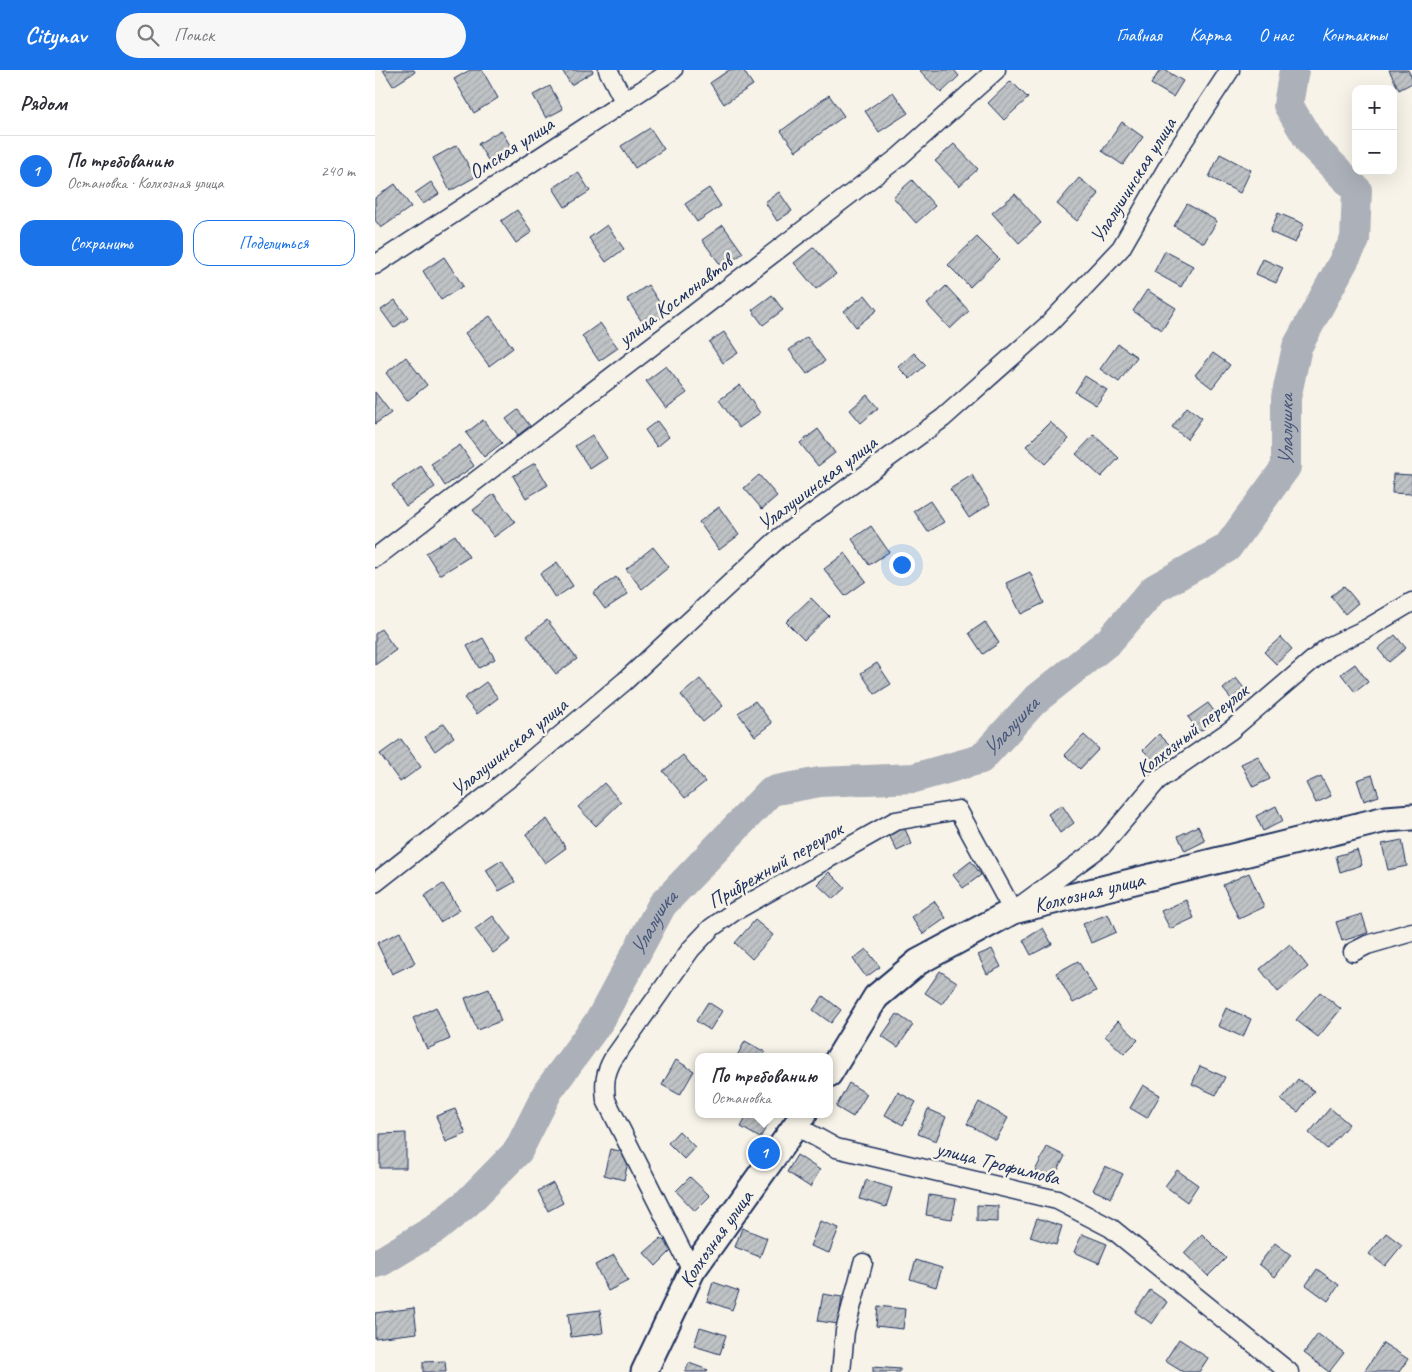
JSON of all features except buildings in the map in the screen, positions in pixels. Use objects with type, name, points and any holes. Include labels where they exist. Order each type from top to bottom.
[{"type":"street","points":[[608,70],[624,101]]},
{"type":"street","name":"Омская улица","points":[[375,265],[673,70]]},
{"type":"street","name":"улица Космонавтов","points":[[375,558],[899,157],[996,70]]},
{"type":"street","name":"Улалушинская улица","points":[[375,883],[517,772],[611,693],[779,538],[943,418],[1050,323],[1121,248],[1178,149],[1230,70]]},
{"type":"street","name":"Колхозный переулок","points":[[1013,911],[1102,846],[1158,780],[1231,730],[1328,647],[1366,629],[1412,602]]},
{"type":"street","name":"Прибрежный переулок","points":[[692,1271],[606,1100],[604,1086],[606,1071],[613,1059],[691,949],[711,928],[735,911],[895,821],[958,810],[1013,911]]},
{"type":"street","name":"Колхозная улица","points":[[833,1067],[876,997],[918,962],[1013,911],[1386,819],[1412,817]]},
{"type":"street","points":[[1353,952],[1367,945],[1412,932]]},
{"type":"street","name":"Колхозная улица","points":[[644,1372],[692,1271],[800,1120]]},
{"type":"street","name":"улица Трофимова","points":[[800,1120],[836,1148],[1057,1200],[1111,1228],[1289,1372]]},
{"type":"street","points":[[841,1372],[845,1331],[863,1263]]},
{"type":"waterway","name":"Улалушка","points":[[375,1263],[382,1261],[435,1229],[467,1203],[518,1151],[548,1091],[600,1020],[662,905],[771,791],[820,782],[914,778],[981,759],[1034,701],[1109,641],[1154,589],[1227,548],[1286,467],[1286,398],[1297,347],[1355,240],[1357,190],[1312,145],[1288,105],[1294,70]]},
{"type":"place","name":"По требованию","points":[[764,1153]]}]
